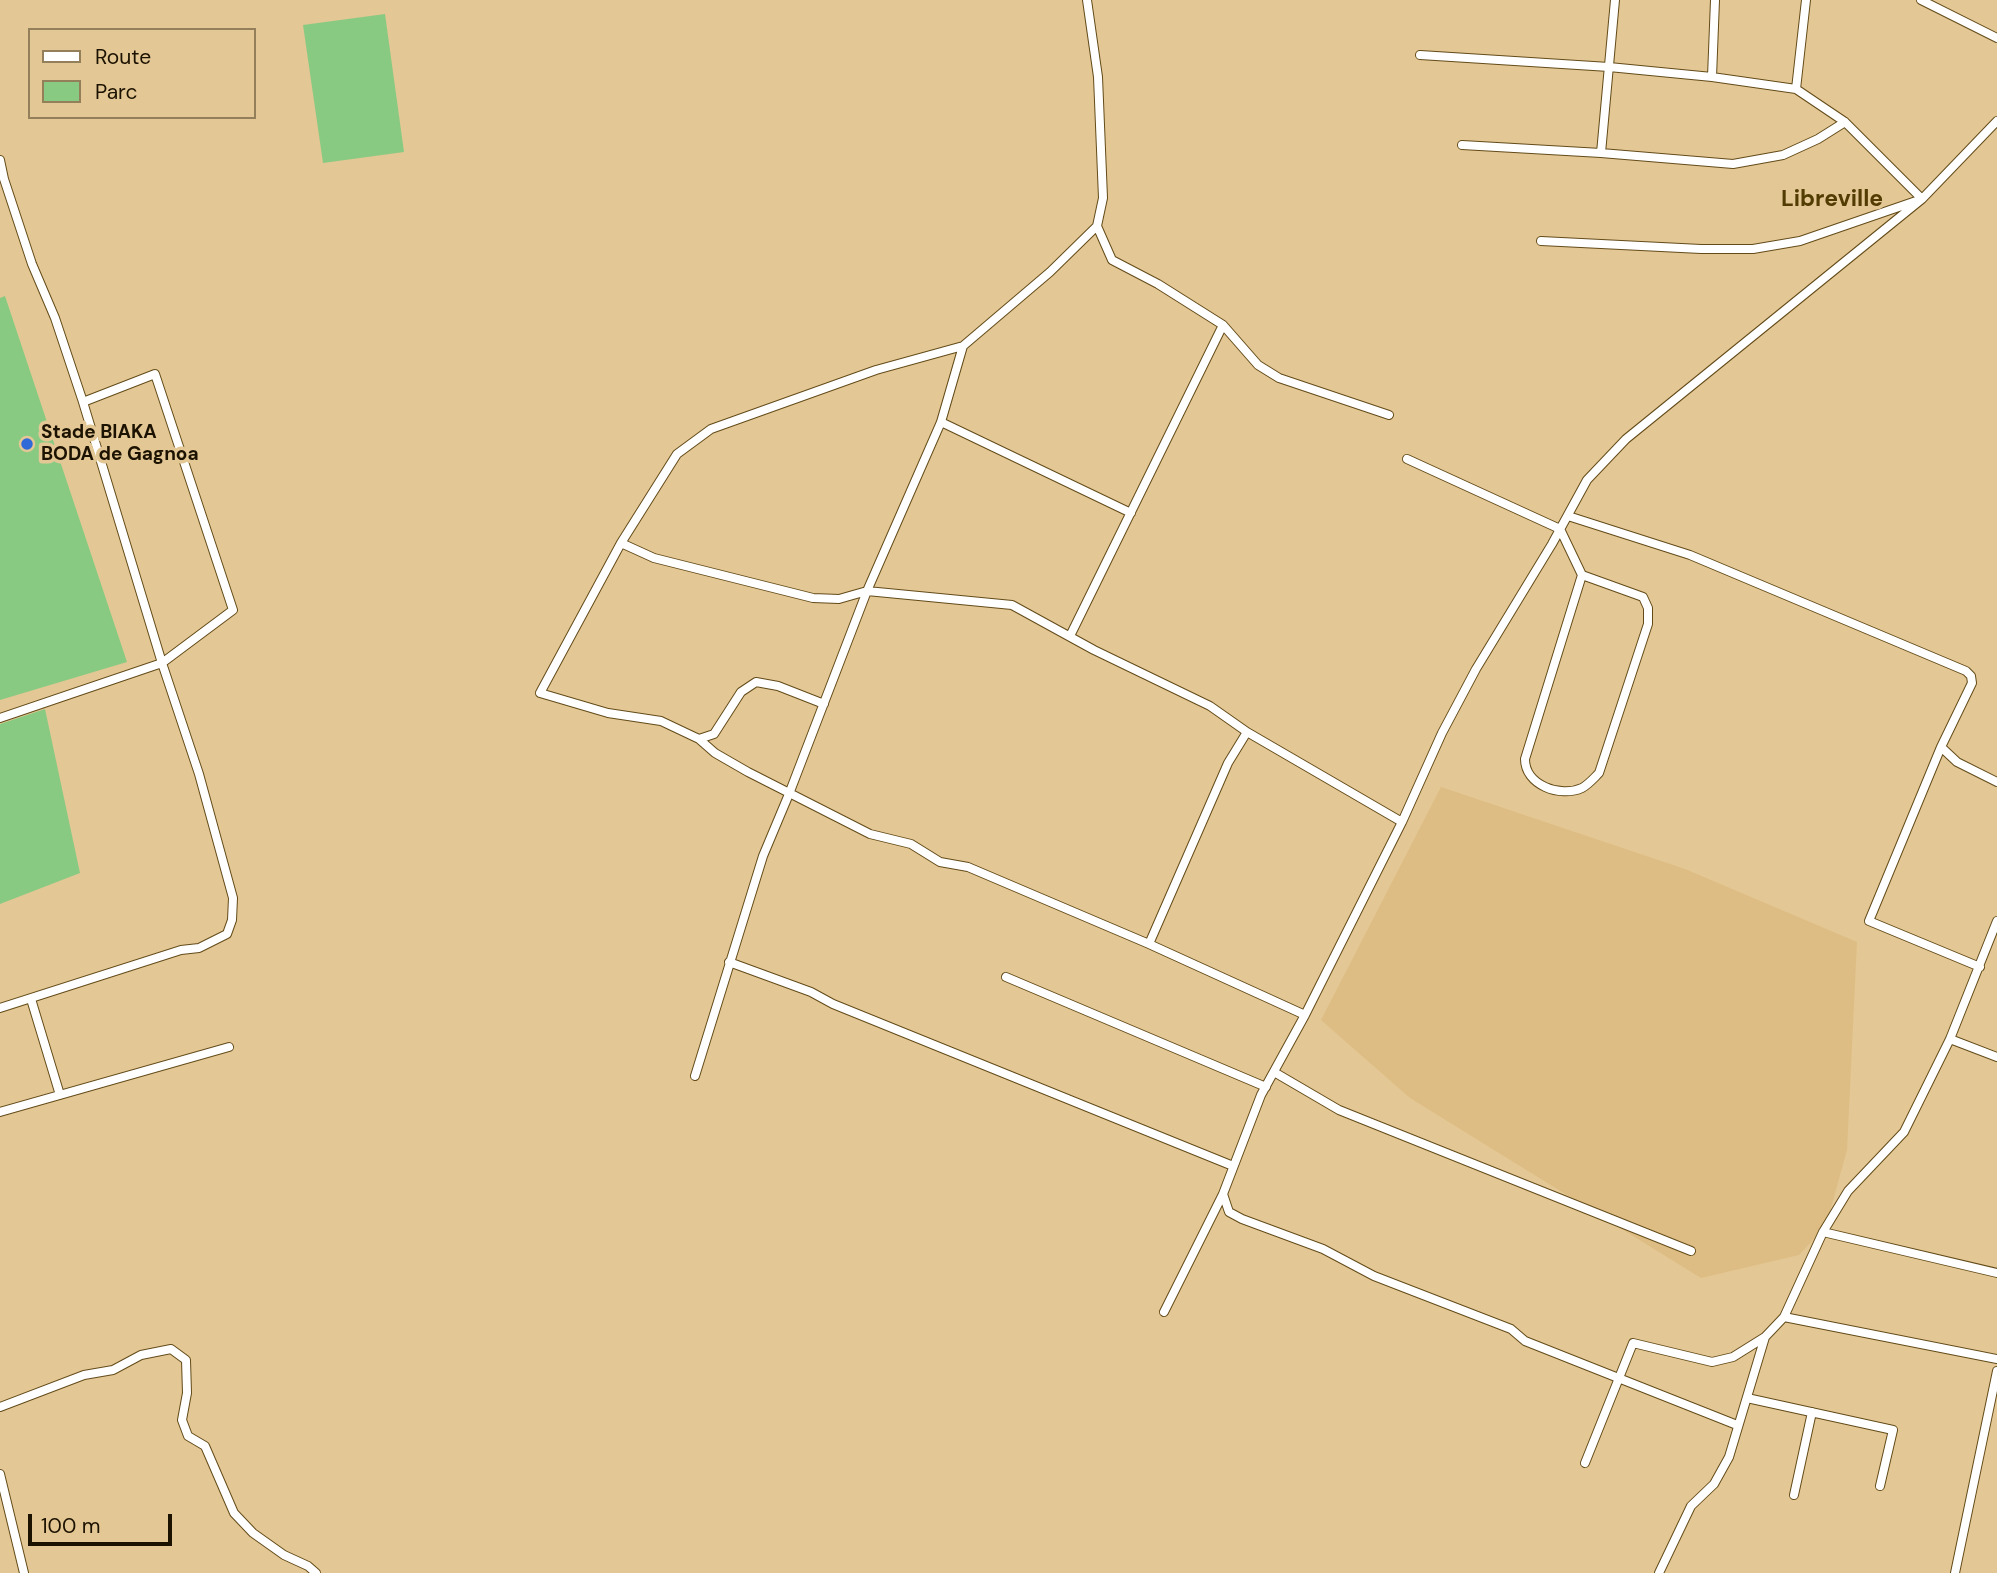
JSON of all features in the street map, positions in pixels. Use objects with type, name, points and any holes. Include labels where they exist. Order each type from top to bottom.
[{"type":"street","points":[[1087,0],[1098,90],[1103,198],[1097,226],[1050,272],[963,346],[876,370],[711,429],[677,454],[621,543],[540,693],[608,713],[661,721],[699,739],[715,753],[789,794],[870,834],[911,844],[940,862],[968,867],[1149,944],[1305,1015]]},
{"type":"street","points":[[1601,153],[1615,0]]},
{"type":"street","points":[[1712,77],[1715,0]]},
{"type":"street","points":[[1796,89],[1806,0]]},
{"type":"street","points":[[1922,0],[1997,38]]},
{"type":"street","points":[[1420,55],[1609,67],[1712,77],[1796,89],[1845,121],[1922,199]]},
{"type":"street","points":[[1462,145],[1732,164],[1783,155],[1818,139],[1845,121]]},
{"type":"street","points":[[1164,1312],[1223,1194],[1266,1087],[1402,822],[1442,733],[1476,668],[1587,480],[1626,439],[1922,199],[1997,121]]},
{"type":"street","points":[[0,160],[32,264],[55,318],[83,402],[198,774],[233,898],[232,920],[227,934],[199,948],[181,950],[0,1008]]},
{"type":"street","points":[[1541,241],[1753,249],[1800,241],[1922,199]]},
{"type":"street","points":[[1097,226],[1112,260],[1158,284],[1223,325],[1258,365],[1279,378],[1389,415]]},
{"type":"street","points":[[1070,636],[1223,325]]},
{"type":"street","points":[[695,1076],[763,856],[867,591],[941,422],[963,346]]},
{"type":"street","points":[[0,718],[162,663],[233,610],[155,374],[83,402]]},
{"type":"street","points":[[941,422],[1131,513]]},
{"type":"street","points":[[1407,459],[1560,529],[1582,575],[1525,759],[1525,767],[1534,780],[1545,787],[1569,791],[1591,783],[1599,773],[1648,624],[1648,608],[1643,597],[1582,575]]},
{"type":"street","points":[[1567,516],[1690,555],[1966,671],[1971,676],[1972,683],[1941,747],[1869,921],[1980,967]]},
{"type":"street","points":[[621,543],[654,558],[813,598],[839,599],[867,591],[1012,605],[1094,650],[1210,706],[1247,732],[1402,822]]},
{"type":"street","points":[[699,739],[714,734],[741,692],[756,682],[778,686],[824,704]]},
{"type":"street","points":[[1149,944],[1228,763],[1247,732]]},
{"type":"street","points":[[1941,747],[1957,762],[1997,782]]},
{"type":"street","points":[[1585,1463],[1633,1343],[1712,1362],[1733,1357],[1765,1336],[1784,1317],[1823,1232],[1848,1191],[1904,1132],[1950,1039],[1997,921]]},
{"type":"street","points":[[729,962],[811,992],[833,1004],[1233,1166]]},
{"type":"street","points":[[1006,977],[1266,1087]]},
{"type":"street","points":[[31,999],[60,1095]]},
{"type":"street","points":[[1950,1039],[1997,1057]]},
{"type":"street","points":[[0,1112],[229,1047]]},
{"type":"street","points":[[1274,1072],[1339,1110],[1691,1251]]},
{"type":"street","points":[[1223,1194],[1229,1212],[1242,1219],[1323,1249],[1374,1276],[1511,1329],[1525,1341],[1737,1425]]},
{"type":"street","points":[[1823,1232],[1997,1273]]},
{"type":"street","points":[[1784,1317],[1997,1359]]},
{"type":"street","points":[[1659,1573],[1691,1506],[1714,1484],[1729,1457],[1765,1336]]},
{"type":"street","points":[[0,1406],[84,1375],[113,1370],[141,1355],[171,1349],[186,1360],[187,1393],[182,1420],[188,1436],[205,1446],[234,1513],[253,1533],[316,1573]]},
{"type":"street","points":[[1955,1573],[1997,1371]]},
{"type":"street","points":[[1747,1398],[1893,1430],[1880,1486]]},
{"type":"street","points":[[1794,1495],[1812,1412]]},
{"type":"street","points":[[0,1474],[24,1573]]},
{"type":"shaded area","points":[[1441,787],[1685,869],[1857,942],[1847,1150],[1826,1226],[1799,1255],[1701,1278],[1410,1098],[1321,1020]]},
{"type":"green space","points":[[385,14],[404,152],[323,163],[303,25]]},
{"type":"green space","name":"Stade BIAKA BODA de Gagnoa","points":[[5,296],[127,662],[0,700],[0,298]]},
{"type":"green space","points":[[45,709],[80,873],[0,904],[0,724]]},
{"type":"place","name":"Stade BIAKA BODA de Gagnoa","points":[[27,444]]},
{"type":"district","name":"Libreville","points":[[1832,200]]}]
